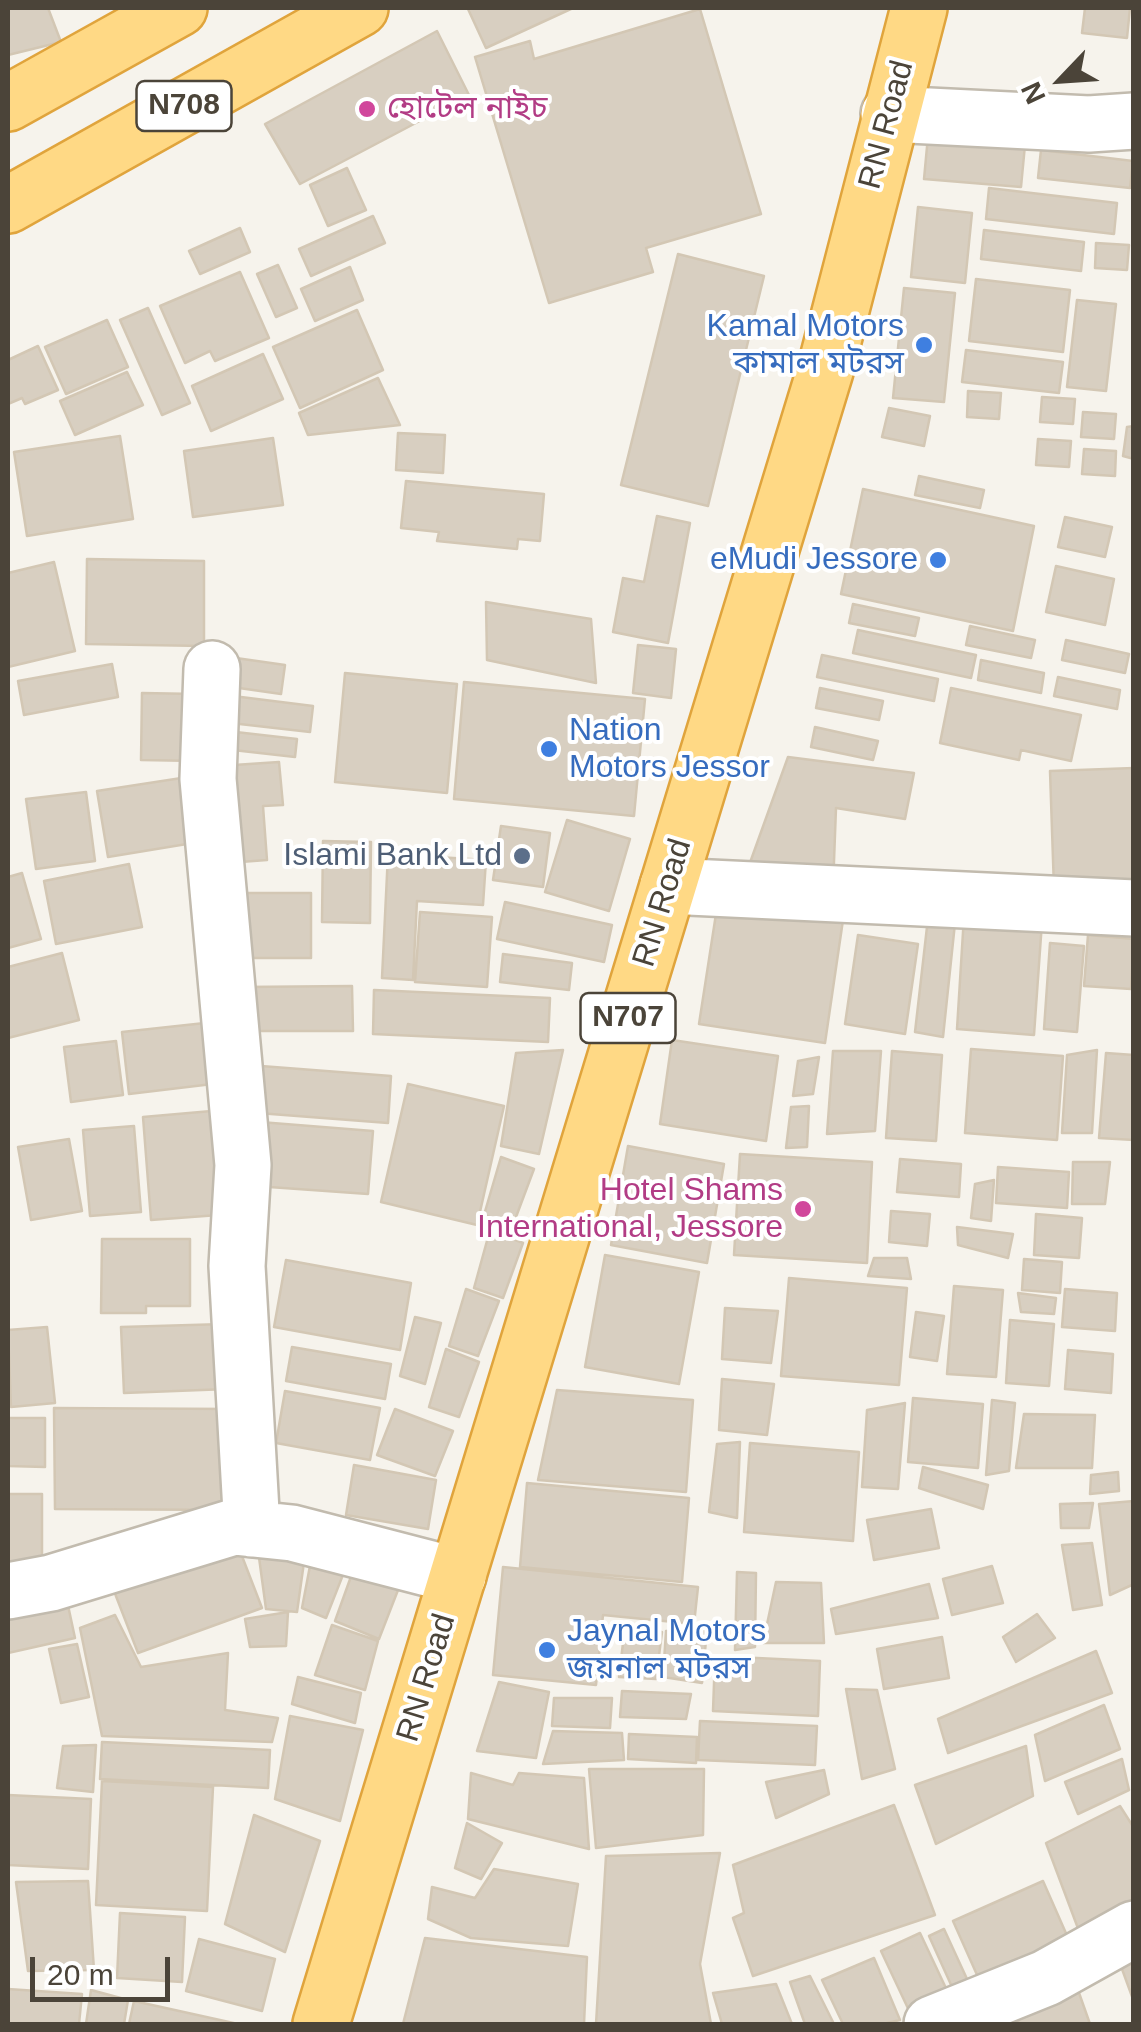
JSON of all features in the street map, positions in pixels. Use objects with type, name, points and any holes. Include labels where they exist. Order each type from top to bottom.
[{"type":"highway","name":"N708","points":[[8,103],[180,8]]},
{"type":"highway","name":"N708","points":[[8,204],[360,8]]},
{"type":"highway","name":"RN Road","points":[[321,2024],[825,371],[919,8]]},
{"type":"street","points":[[889,114],[1089,124],[1134,121]]},
{"type":"street","points":[[212,669],[208,780],[243,1164],[237,1266],[252,1528]]},
{"type":"street","points":[[668,886],[1134,908]]},
{"type":"street","points":[[8,1591],[51,1584],[234,1527],[292,1533],[458,1576]]},
{"type":"street","points":[[932,2024],[1046,1978],[1134,1929]]},
{"type":"building","points":[[8,8],[48,8],[61,42],[8,55]]},
{"type":"building","points":[[573,8],[486,48],[468,9]]},
{"type":"building","points":[[1085,8],[1130,8],[1127,38],[1082,33]]},
{"type":"building","points":[[700,9],[761,214],[646,248],[653,272],[549,303],[475,57],[530,41],[534,59]]},
{"type":"building","name":"হোটেল নাইচ","points":[[437,31],[469,95],[300,184],[265,124]]},
{"type":"building","points":[[928,136],[1025,145],[1021,187],[924,179]]},
{"type":"building","points":[[1041,150],[1133,161],[1130,188],[1038,178]]},
{"type":"building","points":[[347,168],[366,210],[328,226],[310,185]]},
{"type":"building","points":[[989,188],[1117,203],[1114,234],[986,219]]},
{"type":"building","points":[[918,207],[972,213],[965,283],[911,277]]},
{"type":"building","points":[[373,216],[385,243],[311,276],[299,249]]},
{"type":"building","points":[[240,228],[250,252],[200,274],[189,251]]},
{"type":"building","points":[[984,230],[1084,242],[1081,271],[981,259]]},
{"type":"building","points":[[1096,243],[1129,245],[1127,270],[1095,268]]},
{"type":"building","points":[[678,254],[764,276],[708,506],[621,485]]},
{"type":"building","points":[[278,265],[297,308],[276,317],[257,274]]},
{"type":"building","points":[[350,267],[363,300],[315,321],[301,289]]},
{"type":"building","points":[[240,272],[269,338],[215,361],[210,351],[185,363],[160,306]]},
{"type":"building","points":[[976,279],[1070,290],[1063,352],[969,341]]},
{"type":"building","name":"Kamal Motors কামাল মটরস","points":[[904,288],[955,293],[944,402],[893,398]]},
{"type":"building","points":[[1077,300],[1116,304],[1106,391],[1067,387]]},
{"type":"building","points":[[148,308],[190,403],[162,415],[120,320]]},
{"type":"building","points":[[357,310],[383,370],[300,408],[273,347]]},
{"type":"building","points":[[107,320],[128,367],[66,394],[45,347]]},
{"type":"building","points":[[38,346],[58,390],[25,404],[22,398],[8,404],[8,360]]},
{"type":"building","points":[[966,350],[1063,362],[1059,393],[962,382]]},
{"type":"building","points":[[263,354],[283,399],[211,431],[192,386]]},
{"type":"building","points":[[127,372],[143,405],[75,435],[60,401]]},
{"type":"building","points":[[378,378],[400,425],[308,435],[299,413]]},
{"type":"building","points":[[968,391],[1001,393],[999,419],[967,417]]},
{"type":"building","points":[[1042,397],[1075,399],[1073,424],[1040,422]]},
{"type":"building","points":[[889,408],[930,416],[924,446],[882,437]]},
{"type":"building","points":[[1083,412],[1116,414],[1114,439],[1081,437]]},
{"type":"building","points":[[1134,426],[1134,459],[1123,456],[1127,427]]},
{"type":"building","points":[[398,433],[445,435],[443,473],[396,470]]},
{"type":"building","points":[[120,436],[133,519],[27,536],[14,452]]},
{"type":"building","points":[[273,438],[283,505],[193,517],[184,451]]},
{"type":"building","points":[[1038,439],[1071,441],[1069,467],[1036,465]]},
{"type":"building","points":[[1084,449],[1116,451],[1115,476],[1082,474]]},
{"type":"building","points":[[919,476],[984,490],[980,508],[915,495]]},
{"type":"building","points":[[406,481],[544,494],[540,541],[518,539],[517,549],[437,541],[439,532],[401,528]]},
{"type":"building","name":"eMudi Jessore","points":[[863,489],[1034,526],[1013,631],[841,594]]},
{"type":"building","points":[[657,516],[690,523],[668,643],[613,632],[623,578],[644,582]]},
{"type":"building","points":[[1065,517],[1112,527],[1105,557],[1058,547]]},
{"type":"building","points":[[87,559],[204,561],[204,646],[86,644]]},
{"type":"building","points":[[54,562],[75,651],[8,667],[8,573]]},
{"type":"building","points":[[1056,566],[1114,579],[1105,625],[1046,612]]},
{"type":"building","points":[[486,602],[591,619],[596,683],[487,660]]},
{"type":"building","points":[[853,604],[919,618],[915,636],[849,623]]},
{"type":"building","points":[[970,626],[1035,640],[1031,658],[966,645]]},
{"type":"building","points":[[858,630],[976,655],[971,678],[853,653]]},
{"type":"building","points":[[1066,640],[1129,654],[1125,673],[1062,660]]},
{"type":"building","points":[[638,645],[676,649],[671,698],[633,693]]},
{"type":"building","points":[[822,655],[938,679],[934,701],[817,677]]},
{"type":"building","points":[[229,657],[285,665],[281,694],[225,686]]},
{"type":"building","points":[[981,660],[1044,673],[1041,693],[978,680]]},
{"type":"building","points":[[112,664],[118,697],[24,715],[18,681]]},
{"type":"building","points":[[345,673],[457,684],[447,793],[335,782]]},
{"type":"building","points":[[1058,677],[1120,690],[1117,709],[1054,696]]},
{"type":"building","name":"Nation Motors Jessor","points":[[464,682],[645,699],[634,816],[454,799]]},
{"type":"building","points":[[820,688],[883,701],[879,720],[816,708]]},
{"type":"building","points":[[951,688],[1081,715],[1071,761],[1021,750],[1019,760],[940,743]]},
{"type":"building","points":[[142,693],[197,694],[196,761],[141,760]]},
{"type":"building","points":[[225,695],[313,706],[310,732],[222,722]]},
{"type":"building","points":[[815,727],[878,741],[873,760],[811,747]]},
{"type":"building","points":[[227,731],[297,739],[295,757],[224,749]]},
{"type":"building","points":[[788,757],[914,773],[905,819],[836,808],[833,888],[747,871]]},
{"type":"building","points":[[279,762],[283,805],[263,806],[267,860],[227,863],[219,766]]},
{"type":"building","points":[[1134,768],[1134,886],[1054,889],[1050,771]]},
{"type":"building","points":[[188,777],[199,842],[108,857],[97,791]]},
{"type":"building","points":[[86,792],[95,861],[36,869],[26,799]]},
{"type":"building","points":[[567,820],[630,839],[609,911],[545,892]]},
{"type":"building","name":"Islami Bank Ltd","points":[[501,826],[550,833],[543,887],[493,880]]},
{"type":"building","points":[[323,841],[371,842],[370,923],[322,922]]},
{"type":"building","points":[[388,854],[486,860],[483,905],[417,901],[413,980],[382,978]]},
{"type":"building","points":[[129,864],[142,927],[56,944],[44,881]]},
{"type":"building","points":[[22,873],[41,939],[8,948],[8,877]]},
{"type":"building","points":[[232,893],[311,893],[311,958],[233,958]]},
{"type":"building","points":[[718,901],[843,920],[825,1043],[699,1024]]},
{"type":"building","points":[[505,902],[612,925],[604,962],[497,939]]},
{"type":"building","points":[[420,912],[492,917],[487,987],[415,982]]},
{"type":"building","points":[[964,916],[1042,922],[1034,1035],[957,1029]]},
{"type":"building","points":[[955,923],[943,1037],[915,1032],[927,927]]},
{"type":"building","points":[[858,935],[918,944],[905,1034],[845,1024]]},
{"type":"building","points":[[1088,935],[1134,939],[1131,989],[1084,986]]},
{"type":"building","points":[[1050,943],[1084,946],[1077,1032],[1044,1029]]},
{"type":"building","points":[[62,953],[79,1020],[8,1038],[8,967]]},
{"type":"building","points":[[503,954],[572,963],[569,990],[500,982]]},
{"type":"building","points":[[352,986],[353,1031],[243,1031],[242,987]]},
{"type":"building","points":[[374,990],[550,998],[548,1042],[373,1034]]},
{"type":"building","points":[[214,1022],[221,1083],[129,1094],[122,1032]]},
{"type":"building","points":[[672,1040],[778,1056],[766,1141],[660,1124]]},
{"type":"building","points":[[116,1041],[123,1095],[71,1102],[64,1047]]},
{"type":"building","points":[[971,1049],[1063,1056],[1057,1140],[965,1133]]},
{"type":"building","points":[[563,1050],[539,1154],[501,1146],[516,1053]]},
{"type":"building","points":[[1097,1050],[1092,1133],[1062,1133],[1067,1055]]},
{"type":"building","points":[[833,1051],[881,1051],[875,1131],[827,1134]]},
{"type":"building","points":[[892,1051],[942,1055],[936,1141],[886,1138]]},
{"type":"building","points":[[1106,1053],[1134,1055],[1134,1140],[1099,1138]]},
{"type":"building","points":[[819,1057],[813,1094],[793,1096],[798,1061]]},
{"type":"building","points":[[261,1066],[391,1076],[388,1123],[258,1113]]},
{"type":"building","points":[[408,1084],[504,1106],[477,1225],[381,1202]]},
{"type":"building","points":[[809,1106],[807,1147],[786,1148],[791,1107]]},
{"type":"building","points":[[223,1110],[232,1214],[151,1220],[143,1117]]},
{"type":"building","points":[[260,1122],[373,1131],[368,1194],[255,1186]]},
{"type":"building","points":[[134,1126],[141,1212],[90,1216],[83,1130]]},
{"type":"building","points":[[69,1139],[82,1211],[31,1220],[18,1147]]},
{"type":"building","points":[[628,1146],[724,1164],[707,1263],[611,1245]]},
{"type":"building","name":"Hotel Shams International, Jessore","points":[[740,1154],[872,1162],[867,1263],[734,1255]]},
{"type":"building","points":[[501,1157],[534,1169],[513,1225],[484,1215]]},
{"type":"building","points":[[900,1159],[961,1164],[959,1197],[897,1192]]},
{"type":"building","points":[[1073,1162],[1110,1162],[1105,1204],[1072,1204]]},
{"type":"building","points":[[998,1167],[1069,1172],[1067,1208],[996,1203]]},
{"type":"building","points":[[994,1180],[991,1221],[971,1218],[975,1184]]},
{"type":"building","points":[[891,1211],[930,1214],[927,1246],[889,1242]]},
{"type":"building","points":[[1036,1214],[1082,1218],[1079,1258],[1034,1255]]},
{"type":"building","points":[[957,1227],[1013,1234],[1008,1258],[958,1245]]},
{"type":"building","points":[[490,1230],[523,1243],[503,1298],[474,1288]]},
{"type":"building","points":[[102,1239],[190,1239],[190,1306],[146,1306],[146,1313],[101,1313]]},
{"type":"building","points":[[605,1255],[699,1272],[679,1384],[585,1367]]},
{"type":"building","points":[[874,1258],[907,1258],[911,1279],[868,1276]]},
{"type":"building","points":[[1024,1259],[1062,1262],[1060,1293],[1022,1290]]},
{"type":"building","points":[[286,1260],[411,1283],[400,1350],[274,1327]]},
{"type":"building","points":[[789,1278],[907,1288],[899,1385],[781,1376]]},
{"type":"building","points":[[954,1286],[1003,1290],[996,1377],[947,1374]]},
{"type":"building","points":[[466,1289],[499,1301],[478,1356],[449,1346]]},
{"type":"building","points":[[1065,1289],[1117,1293],[1115,1331],[1062,1327]]},
{"type":"building","points":[[1018,1293],[1056,1298],[1054,1314],[1021,1312]]},
{"type":"building","points":[[725,1308],[778,1311],[771,1363],[722,1359]]},
{"type":"building","points":[[916,1312],[944,1316],[937,1361],[910,1357]]},
{"type":"building","points":[[415,1317],[441,1323],[425,1384],[400,1376]]},
{"type":"building","points":[[1010,1320],[1054,1324],[1049,1386],[1006,1383]]},
{"type":"building","points":[[225,1324],[228,1389],[124,1393],[121,1327]]},
{"type":"building","points":[[47,1327],[55,1403],[11,1407],[8,1330]]},
{"type":"building","points":[[292,1347],[391,1364],[385,1399],[286,1381]]},
{"type":"building","points":[[446,1349],[479,1362],[459,1417],[429,1407]]},
{"type":"building","points":[[1068,1350],[1113,1354],[1111,1393],[1065,1389]]},
{"type":"building","points":[[722,1379],[774,1384],[767,1435],[719,1430]]},
{"type":"building","points":[[557,1390],[693,1400],[686,1492],[538,1480]]},
{"type":"building","points":[[285,1391],[380,1408],[370,1460],[276,1443]]},
{"type":"building","points":[[913,1398],[983,1404],[978,1468],[908,1462]]},
{"type":"building","points":[[992,1400],[1015,1403],[1009,1471],[986,1475]]},
{"type":"building","points":[[905,1403],[898,1489],[862,1487],[867,1410]]},
{"type":"building","points":[[54,1408],[233,1409],[234,1510],[55,1509]]},
{"type":"building","points":[[395,1409],[453,1431],[435,1476],[377,1455]]},
{"type":"building","points":[[1024,1414],[1095,1415],[1092,1468],[1016,1468]]},
{"type":"building","points":[[8,1418],[45,1418],[45,1467],[8,1466]]},
{"type":"building","points":[[740,1442],[737,1518],[709,1512],[717,1444]]},
{"type":"building","points":[[750,1443],[859,1452],[853,1541],[744,1532]]},
{"type":"building","points":[[354,1465],[436,1480],[428,1529],[346,1515]]},
{"type":"building","points":[[923,1467],[988,1485],[983,1509],[919,1488]]},
{"type":"building","points":[[1118,1472],[1119,1491],[1090,1494],[1091,1475]]},
{"type":"building","points":[[527,1483],[689,1498],[682,1582],[520,1567]]},
{"type":"building","points":[[8,1494],[42,1494],[42,1562],[8,1561]]},
{"type":"building","points":[[1134,1501],[1134,1584],[1110,1595],[1099,1504]]},
{"type":"building","points":[[1093,1503],[1089,1528],[1061,1528],[1060,1504]]},
{"type":"building","points":[[931,1509],[939,1548],[874,1560],[867,1520]]},
{"type":"building","points":[[1092,1543],[1102,1605],[1073,1610],[1062,1545]]},
{"type":"building","points":[[258,1550],[305,1555],[297,1612],[266,1609]]},
{"type":"building","points":[[313,1550],[348,1562],[326,1618],[302,1608]]},
{"type":"building","points":[[240,1551],[262,1608],[138,1653],[114,1591]]},
{"type":"building","points":[[358,1557],[405,1572],[379,1639],[335,1621]]},
{"type":"building","points":[[992,1566],[1003,1603],[952,1615],[943,1579]]},
{"type":"building","name":"Jaynal Motors জয়নাল মটরস","points":[[503,1567],[698,1587],[694,1624],[603,1615],[596,1685],[493,1675]]},
{"type":"building","points":[[737,1572],[756,1573],[755,1647],[735,1650]]},
{"type":"building","points":[[776,1582],[821,1583],[824,1643],[763,1643]]},
{"type":"building","points":[[929,1584],[938,1618],[836,1634],[831,1609]]},
{"type":"building","points":[[66,1596],[75,1638],[8,1653],[8,1605]]},
{"type":"building","points":[[288,1612],[286,1646],[250,1647],[245,1619]]},
{"type":"building","points":[[1037,1614],[1055,1638],[1016,1662],[1003,1637]]},
{"type":"building","points":[[115,1615],[141,1667],[228,1653],[225,1710],[278,1718],[272,1742],[102,1736],[80,1628]]},
{"type":"building","points":[[332,1625],[378,1641],[365,1690],[315,1675]]},
{"type":"building","points":[[625,1626],[662,1632],[656,1679],[619,1677]]},
{"type":"building","points":[[707,1630],[702,1683],[663,1677],[666,1631]]},
{"type":"building","points":[[942,1637],[949,1678],[884,1689],[877,1649]]},
{"type":"building","points":[[77,1644],[89,1697],[61,1703],[49,1649]]},
{"type":"building","points":[[1096,1651],[1112,1693],[948,1753],[938,1719]]},
{"type":"building","points":[[715,1656],[820,1661],[818,1716],[713,1711]]},
{"type":"building","points":[[298,1677],[361,1693],[355,1723],[292,1704]]},
{"type":"building","points":[[499,1682],[549,1692],[536,1758],[477,1751]]},
{"type":"building","points":[[846,1689],[877,1690],[895,1769],[862,1779]]},
{"type":"building","points":[[622,1691],[691,1694],[686,1719],[620,1717]]},
{"type":"building","points":[[554,1698],[612,1698],[610,1728],[552,1726]]},
{"type":"building","points":[[1104,1705],[1120,1749],[1045,1781],[1035,1735]]},
{"type":"building","points":[[290,1716],[363,1730],[340,1821],[275,1799]]},
{"type":"building","points":[[700,1721],[817,1726],[815,1765],[698,1760]]},
{"type":"building","points":[[553,1731],[622,1733],[624,1760],[543,1764]]},
{"type":"building","points":[[629,1734],[697,1737],[696,1763],[628,1759]]},
{"type":"building","points":[[102,1742],[270,1750],[268,1788],[100,1779]]},
{"type":"building","points":[[96,1745],[93,1792],[57,1788],[63,1746]]},
{"type":"building","points":[[1026,1746],[1033,1796],[936,1844],[915,1785]]},
{"type":"building","points":[[1122,1759],[1129,1790],[1078,1814],[1065,1782]]},
{"type":"building","points":[[589,1769],[704,1769],[703,1835],[596,1848]]},
{"type":"building","points":[[824,1770],[829,1794],[776,1818],[766,1782]]},
{"type":"building","points":[[471,1773],[513,1785],[519,1773],[584,1778],[589,1849],[468,1819]]},
{"type":"building","points":[[102,1781],[213,1787],[207,1911],[96,1905]]},
{"type":"building","points":[[8,1795],[91,1799],[88,1869],[8,1865]]},
{"type":"building","points":[[894,1805],[935,1915],[753,1976],[733,1918],[744,1913],[733,1865]]},
{"type":"building","points":[[1120,1806],[1134,1828],[1134,1918],[1085,1947],[1046,1843]]},
{"type":"building","points":[[254,1815],[320,1841],[285,1952],[225,1924]]},
{"type":"building","points":[[467,1823],[502,1843],[481,1879],[455,1868]]},
{"type":"building","points":[[720,1853],[700,1964],[711,2024],[596,2024],[606,1856]]},
{"type":"building","points":[[494,1869],[578,1884],[568,1946],[471,1938],[428,1919],[432,1887],[475,1898]]},
{"type":"building","points":[[88,1881],[94,1970],[28,1971],[16,1882]]},
{"type":"building","points":[[1043,1881],[1076,1956],[986,1995],[953,1921]]},
{"type":"building","points":[[120,1913],[185,1917],[182,1982],[117,1978]]},
{"type":"building","points":[[944,1929],[973,1992],[957,1998],[929,1936]]},
{"type":"building","points":[[920,1933],[952,2001],[913,2019],[881,1951]]},
{"type":"building","points":[[425,1938],[587,1957],[584,2024],[403,2024]]},
{"type":"building","points":[[199,1939],[275,1959],[262,2011],[186,1991]]},
{"type":"building","points":[[1134,1953],[1134,2002],[1118,1958]]},
{"type":"building","points":[[874,1958],[900,2020],[843,2024],[822,1980]]},
{"type":"building","points":[[810,1976],[834,2024],[805,2024],[790,1982]]},
{"type":"building","points":[[776,1984],[792,2024],[722,2024],[713,1993]]},
{"type":"building","points":[[8,1989],[82,1994],[79,2024],[8,2024]]},
{"type":"building","points":[[91,1990],[128,2000],[124,2024],[86,2024]]},
{"type":"building","points":[[1078,1990],[1090,2024],[1019,2024],[1014,2012]]},
{"type":"building","points":[[134,2001],[238,2024],[129,2024]]},
{"type":"place","name":"হোটেল নাইচ","points":[[367,109]]},
{"type":"place","name":"Kamal Motors কামাল মটরস","points":[[924,345]]},
{"type":"place","name":"eMudi Jessore","points":[[938,560]]},
{"type":"place","name":"Nation Motors Jessor","points":[[549,749]]},
{"type":"place","name":"Islami Bank Ltd","points":[[522,856]]},
{"type":"place","name":"Hotel Shams International, Jessore","points":[[803,1209]]},
{"type":"place","name":"Jaynal Motors জয়নাল মটরস","points":[[547,1650]]}]
